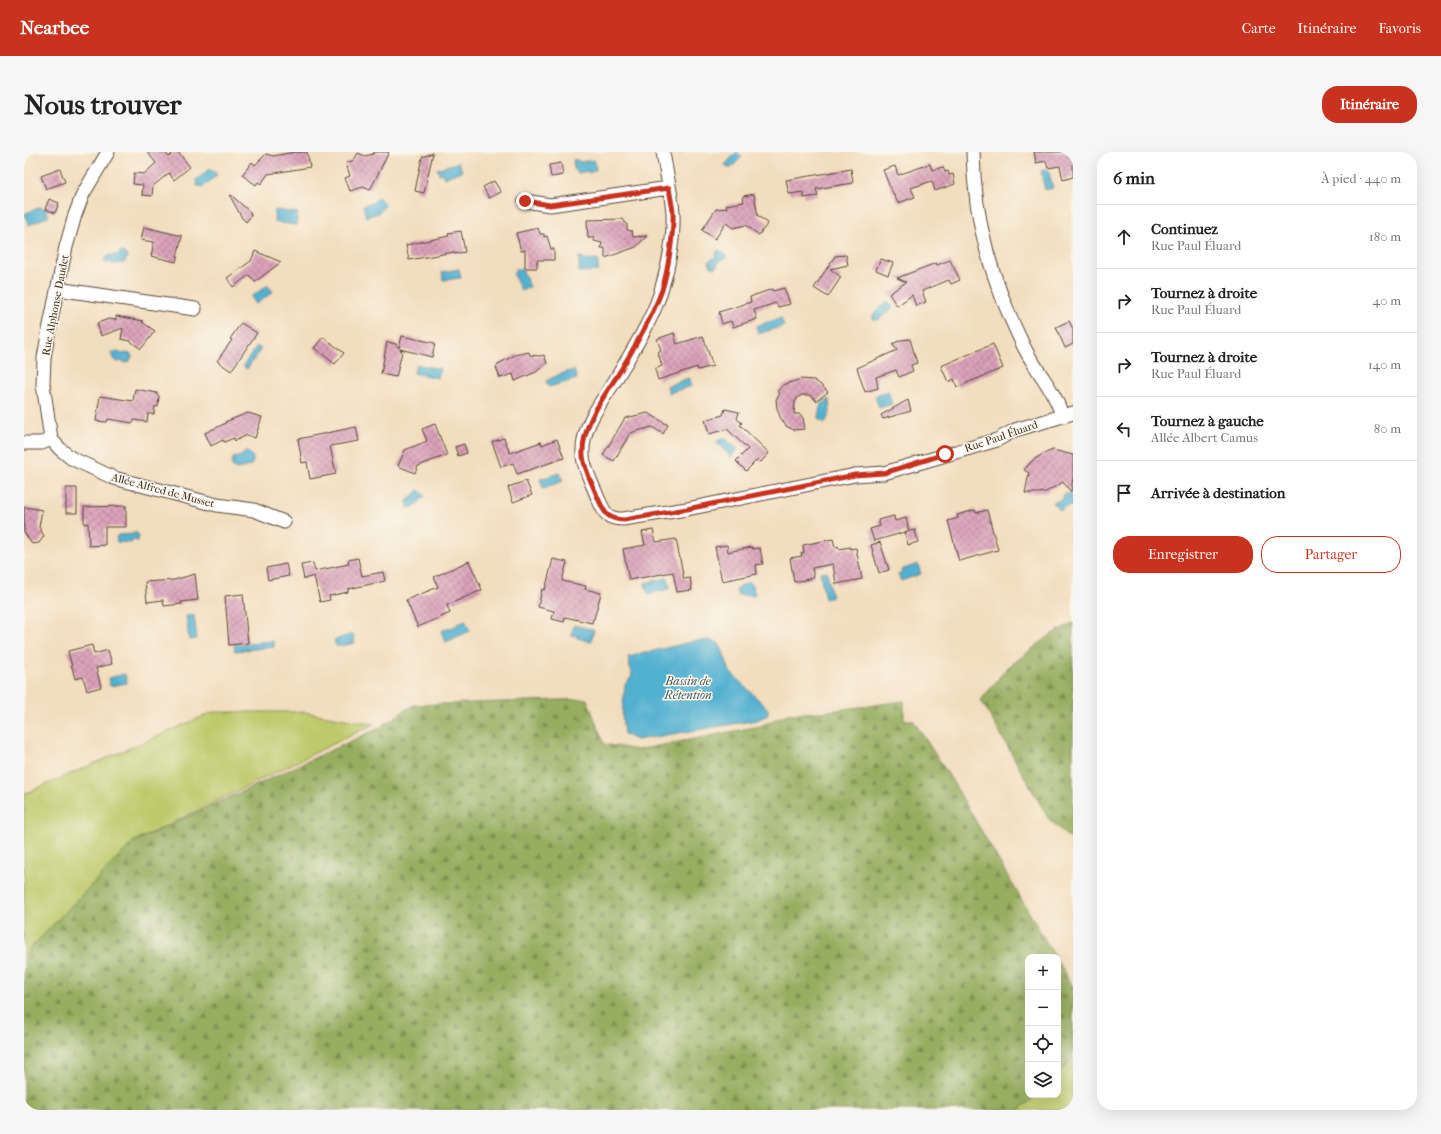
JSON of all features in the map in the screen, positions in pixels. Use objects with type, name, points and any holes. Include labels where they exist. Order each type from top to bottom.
[{"type":"street","name":"Rue Alphonse Daudet","points":[[51,439],[43,384],[44,358],[57,289],[75,215],[83,194],[108,152]]},
{"type":"street","name":"Rue Paul Éluard","points":[[663,152],[673,212],[672,236],[662,288],[644,328],[623,367],[589,422],[584,439],[583,457],[588,473],[602,508],[609,517],[624,520],[680,511],[855,475],[884,473],[997,440],[1015,430],[1068,414]]},
{"type":"street","points":[[973,152],[974,184],[978,216],[994,279],[1024,347],[1057,401],[1068,414]]},
{"type":"street","points":[[525,201],[550,205],[669,188]]},
{"type":"street","points":[[57,289],[195,309]]},
{"type":"street","points":[[24,443],[42,443],[51,439]]},
{"type":"street","name":"Allée Alfred de Musset","points":[[51,439],[71,458],[114,478],[217,505],[254,510],[284,522]]},
{"type":"green space","points":[[1073,623],[1073,842],[1048,818],[981,700],[1006,669],[1052,634]]},
{"type":"green space","points":[[587,699],[604,744],[637,750],[760,726],[787,714],[822,712],[904,701],[904,720],[913,720],[950,777],[1053,954],[1025,954],[1025,1098],[1033,1098],[1019,1110],[24,1110],[24,955],[133,842],[379,728],[413,705]]},
{"type":"green space","points":[[213,712],[304,712],[374,724],[133,842],[24,955],[24,794]]},
{"type":"green space","points":[[1061,967],[1073,987],[1073,1058],[1061,1071]]},
{"type":"green space","points":[[1073,1058],[1073,1110],[1019,1110],[1033,1098],[1061,1098],[1061,1071]]},
{"type":"water","points":[[737,152],[742,157],[730,169],[725,165]]},
{"type":"water","points":[[573,160],[578,160],[580,162],[593,160],[593,162],[595,161],[596,170],[589,173],[589,171],[578,173],[574,170]]},
{"type":"water","points":[[459,162],[462,171],[444,178],[442,173],[439,174],[437,169]]},
{"type":"water","points":[[211,168],[217,175],[203,187],[197,186],[196,180]]},
{"type":"water","points":[[1048,169],[1053,188],[1045,190],[1041,171]]},
{"type":"water","points":[[378,197],[386,205],[378,213],[366,217],[363,206],[372,203]]},
{"type":"water","points":[[40,207],[46,210],[49,216],[29,225],[24,214]]},
{"type":"water","points":[[275,210],[298,213],[296,225],[274,222]]},
{"type":"water","points":[[718,250],[725,254],[726,258],[719,262],[716,267],[711,267],[709,261],[715,257]]},
{"type":"water","points":[[120,252],[124,252],[128,257],[124,263],[115,264],[104,261],[108,256],[118,255]]},
{"type":"water","points":[[579,257],[582,257],[583,260],[598,259],[598,271],[579,272]]},
{"type":"water","points":[[516,268],[519,270],[522,269],[530,287],[521,291],[513,273]]},
{"type":"water","points":[[459,269],[461,278],[443,280],[442,272]]},
{"type":"water","points":[[268,285],[273,292],[256,304],[251,297]]},
{"type":"water","points":[[888,301],[893,308],[878,320],[873,319],[873,314]]},
{"type":"water","points":[[781,318],[784,326],[758,334],[756,326]]},
{"type":"water","points":[[257,346],[261,349],[247,369],[243,366]]},
{"type":"water","points":[[118,351],[121,354],[131,354],[132,357],[129,362],[116,362],[113,359],[111,353]]},
{"type":"water","points":[[416,364],[440,369],[438,378],[414,373]]},
{"type":"water","points":[[574,370],[577,379],[549,387],[546,381],[560,374]]},
{"type":"water","points":[[689,378],[692,386],[669,393],[667,386]]},
{"type":"water","points":[[888,391],[892,404],[879,408],[875,396]]},
{"type":"water","points":[[829,399],[830,413],[825,423],[818,419],[821,405]]},
{"type":"water","points":[[725,438],[738,450],[731,457],[716,442]]},
{"type":"water","points":[[245,452],[252,456],[252,464],[247,467],[236,469],[232,466],[233,458],[241,456]]},
{"type":"water","points":[[560,473],[563,481],[543,488],[540,479]]},
{"type":"water","points":[[419,490],[425,496],[413,508],[411,507],[409,509],[407,507],[409,504],[406,502]]},
{"type":"water","points":[[1064,494],[1071,494],[1073,506],[1065,507],[1060,510],[1052,503],[1063,499]]},
{"type":"water","points":[[135,532],[139,535],[138,541],[133,540],[131,543],[117,542],[116,537],[118,535],[134,534]]},
{"type":"water","points":[[918,564],[921,574],[901,581],[898,574],[902,572],[901,570]]},
{"type":"water","points":[[827,571],[832,597],[825,599],[820,572]]},
{"type":"water","points":[[668,578],[670,589],[648,594],[645,583]]},
{"type":"water","points":[[748,582],[752,584],[755,595],[738,595],[736,591],[737,589]]},
{"type":"water","points":[[194,615],[197,639],[189,640],[186,616]]},
{"type":"water","points":[[465,620],[470,631],[446,642],[441,631],[458,625],[458,623]]},
{"type":"water","points":[[574,625],[594,630],[591,642],[577,638],[578,636],[571,635]]},
{"type":"water","points":[[353,634],[355,643],[336,646],[334,640]]},
{"type":"water","name":"Bassin de Rétention","points":[[709,640],[718,643],[722,649],[730,672],[768,709],[768,715],[757,720],[636,740],[624,734],[622,715],[625,685],[632,676],[628,657],[695,641]]},
{"type":"water","points":[[273,641],[274,647],[235,651],[234,644]]},
{"type":"water","points":[[125,674],[127,683],[110,686],[108,678]]},
{"type":"building","points":[[147,152],[165,152],[169,157],[174,152],[178,152],[190,167],[174,180],[169,173],[153,186],[152,196],[142,195],[143,185],[133,184],[134,173],[144,174],[156,163]]},
{"type":"building","points":[[295,152],[307,152],[310,167],[268,174],[261,184],[258,182],[256,185],[242,175],[252,162],[255,165],[266,154],[273,156]]},
{"type":"building","points":[[374,152],[389,152],[370,190],[363,187],[350,191],[345,178],[350,176],[346,163],[354,160],[358,153],[365,156],[373,154]]},
{"type":"building","points":[[1034,152],[1073,152],[1073,177],[1063,180],[1060,166],[1048,168],[1046,161],[1036,163]]},
{"type":"building","points":[[433,153],[424,193],[415,191],[422,157]]},
{"type":"building","points":[[561,163],[563,175],[551,177],[549,165]]},
{"type":"building","points":[[930,164],[932,170],[943,167],[945,172],[948,171],[949,175],[953,174],[955,184],[935,191],[932,181],[911,188],[915,197],[898,203],[883,170],[895,166],[898,175]]},
{"type":"building","points":[[60,169],[65,182],[46,189],[41,176]]},
{"type":"building","points":[[851,169],[853,183],[816,189],[818,196],[804,198],[803,192],[789,194],[786,180]]},
{"type":"building","points":[[494,181],[501,192],[489,198],[483,187]]},
{"type":"building","points":[[754,194],[758,216],[768,223],[759,235],[746,225],[733,228],[726,223],[715,239],[702,230],[716,209],[727,208],[726,205],[744,202],[743,196]]},
{"type":"building","points":[[231,195],[250,212],[251,216],[246,222],[242,218],[230,196]]},
{"type":"building","points":[[49,199],[59,203],[55,213],[45,209]]},
{"type":"building","points":[[623,219],[627,225],[627,230],[632,231],[633,237],[647,236],[636,247],[605,258],[605,248],[601,248],[602,243],[594,241],[594,238],[588,238],[587,220]]},
{"type":"building","points":[[144,227],[182,236],[176,262],[151,256],[154,242],[141,240]]},
{"type":"building","points":[[538,228],[540,234],[544,234],[544,237],[547,236],[551,249],[554,249],[554,260],[537,260],[537,268],[525,268],[525,250],[521,251],[516,233]]},
{"type":"building","points":[[461,231],[465,252],[454,254],[454,252],[409,260],[406,245],[449,236],[448,233]]},
{"type":"building","points":[[255,251],[281,262],[255,282],[249,275],[233,287],[227,278],[251,261]]},
{"type":"building","points":[[846,255],[848,265],[830,269],[841,277],[828,297],[814,288],[835,256]]},
{"type":"building","points":[[881,259],[893,263],[888,275],[876,270]]},
{"type":"building","points":[[950,260],[960,280],[951,284],[949,280],[922,291],[926,302],[916,306],[912,295],[897,306],[889,294],[906,282],[897,278],[936,263],[937,265]]},
{"type":"building","points":[[784,288],[790,304],[778,307],[776,303],[754,310],[757,319],[733,327],[731,321],[722,324],[719,312],[751,302],[750,297],[772,289],[773,291]]},
{"type":"building","points":[[116,316],[144,321],[142,322],[155,331],[141,349],[130,341],[121,339],[123,328],[101,336],[97,323],[109,319],[116,320]]},
{"type":"building","points":[[1069,321],[1073,329],[1073,344],[1065,348],[1056,327]]},
{"type":"building","points":[[241,323],[257,333],[231,371],[217,361],[232,340],[230,339]]},
{"type":"building","points":[[674,333],[677,344],[703,336],[713,366],[698,370],[697,367],[658,380],[655,369],[662,366],[658,352],[661,350],[657,339]]},
{"type":"building","points":[[402,336],[435,343],[432,357],[400,349],[402,352],[396,377],[381,374],[387,342],[396,344],[399,348]]},
{"type":"building","points":[[323,337],[344,353],[335,364],[314,348]]},
{"type":"building","points":[[910,339],[917,363],[911,365],[913,371],[899,377],[896,370],[876,377],[878,388],[865,392],[857,368],[897,350],[892,344],[901,340]]},
{"type":"building","points":[[993,344],[1003,368],[957,387],[954,379],[948,382],[941,366]]},
{"type":"building","points":[[529,352],[530,355],[544,355],[547,363],[536,372],[515,381],[513,374],[500,378],[496,367],[500,363],[515,355]]},
{"type":"building","points":[[801,379],[814,380],[828,392],[816,401],[809,395],[802,395],[798,397],[795,402],[794,414],[800,414],[803,418],[805,429],[794,430],[786,426],[780,417],[776,400],[780,393],[777,392],[783,385]]},
{"type":"building","points":[[135,389],[157,393],[159,396],[158,407],[155,406],[154,414],[148,414],[147,422],[134,420],[133,423],[108,419],[107,422],[96,421],[100,396],[133,401]]},
{"type":"building","points":[[908,400],[911,411],[883,419],[881,415]]},
{"type":"building","points":[[725,409],[739,412],[737,419],[742,423],[740,425],[769,453],[761,462],[758,459],[746,471],[736,461],[748,449],[727,429],[709,434],[705,420],[723,415]]},
{"type":"building","points":[[248,413],[262,417],[255,438],[247,435],[235,441],[234,438],[224,442],[223,440],[211,446],[205,433],[226,423],[225,422]]},
{"type":"building","points":[[648,413],[668,425],[663,434],[652,427],[630,433],[614,461],[603,455],[625,418]]},
{"type":"building","points":[[435,424],[447,455],[418,466],[415,473],[398,466],[405,450],[427,441],[422,429]]},
{"type":"building","points":[[356,427],[359,441],[330,446],[336,474],[310,479],[307,462],[302,463],[298,439]]},
{"type":"building","points":[[504,438],[510,453],[541,442],[542,445],[557,439],[564,458],[517,474],[513,463],[501,467],[492,442]]},
{"type":"building","points":[[464,444],[467,453],[458,456],[455,447]]},
{"type":"building","points":[[1053,450],[1073,455],[1071,492],[1063,482],[1046,492],[1025,493],[1029,473],[1024,470],[1033,460]]},
{"type":"building","points":[[526,481],[532,495],[513,502],[508,487]]},
{"type":"building","points":[[66,488],[77,488],[77,513],[66,513]]},
{"type":"building","points":[[126,506],[126,527],[105,527],[105,545],[89,546],[88,523],[84,524],[84,507]]},
{"type":"building","points":[[24,507],[42,510],[39,527],[44,536],[39,543],[32,544],[24,532]]},
{"type":"building","points":[[975,510],[976,513],[987,510],[998,550],[959,561],[948,521],[958,518],[957,515]]},
{"type":"building","points":[[894,516],[895,521],[906,518],[909,531],[874,541],[870,529],[880,526],[878,520]]},
{"type":"building","points":[[653,530],[656,542],[676,539],[684,579],[690,578],[692,590],[677,592],[673,572],[629,580],[623,549],[645,545],[642,532]]},
{"type":"building","points":[[915,530],[918,542],[908,545],[905,532]]},
{"type":"building","points":[[833,539],[835,547],[838,546],[839,549],[850,547],[850,549],[856,548],[862,579],[836,584],[833,564],[812,568],[814,578],[794,582],[790,558],[802,556],[801,553],[804,553],[803,545]]},
{"type":"building","points":[[880,542],[889,570],[879,573],[871,545]]},
{"type":"building","points":[[727,545],[728,552],[752,547],[753,549],[760,548],[763,564],[756,565],[757,574],[722,581],[715,547]]},
{"type":"building","points":[[358,558],[362,576],[383,572],[385,581],[348,589],[348,592],[329,596],[330,600],[320,602],[314,576],[304,579],[301,565],[313,563],[315,571],[349,564],[348,560]]},
{"type":"building","points":[[553,559],[567,562],[562,581],[586,586],[585,589],[601,593],[592,623],[565,617],[564,622],[552,619],[554,611],[538,607],[542,589],[545,590]]},
{"type":"building","points":[[469,561],[482,590],[447,605],[450,613],[418,627],[406,600],[438,587],[434,577]]},
{"type":"building","points":[[286,564],[289,576],[268,580],[266,568]]},
{"type":"building","points":[[195,574],[198,600],[164,606],[163,600],[147,602],[145,582],[174,580]]},
{"type":"building","points":[[243,594],[248,643],[229,645],[225,596]]},
{"type":"building","points":[[92,645],[94,654],[108,650],[112,664],[96,668],[101,687],[87,691],[83,677],[75,679],[68,651]]},
{"type":"route","points":[[525,201],[550,205],[669,188],[673,212],[672,236],[662,288],[654,308],[623,367],[589,422],[584,439],[583,457],[588,473],[602,508],[609,517],[624,520],[687,509],[855,475],[884,473],[945,454]]}]
